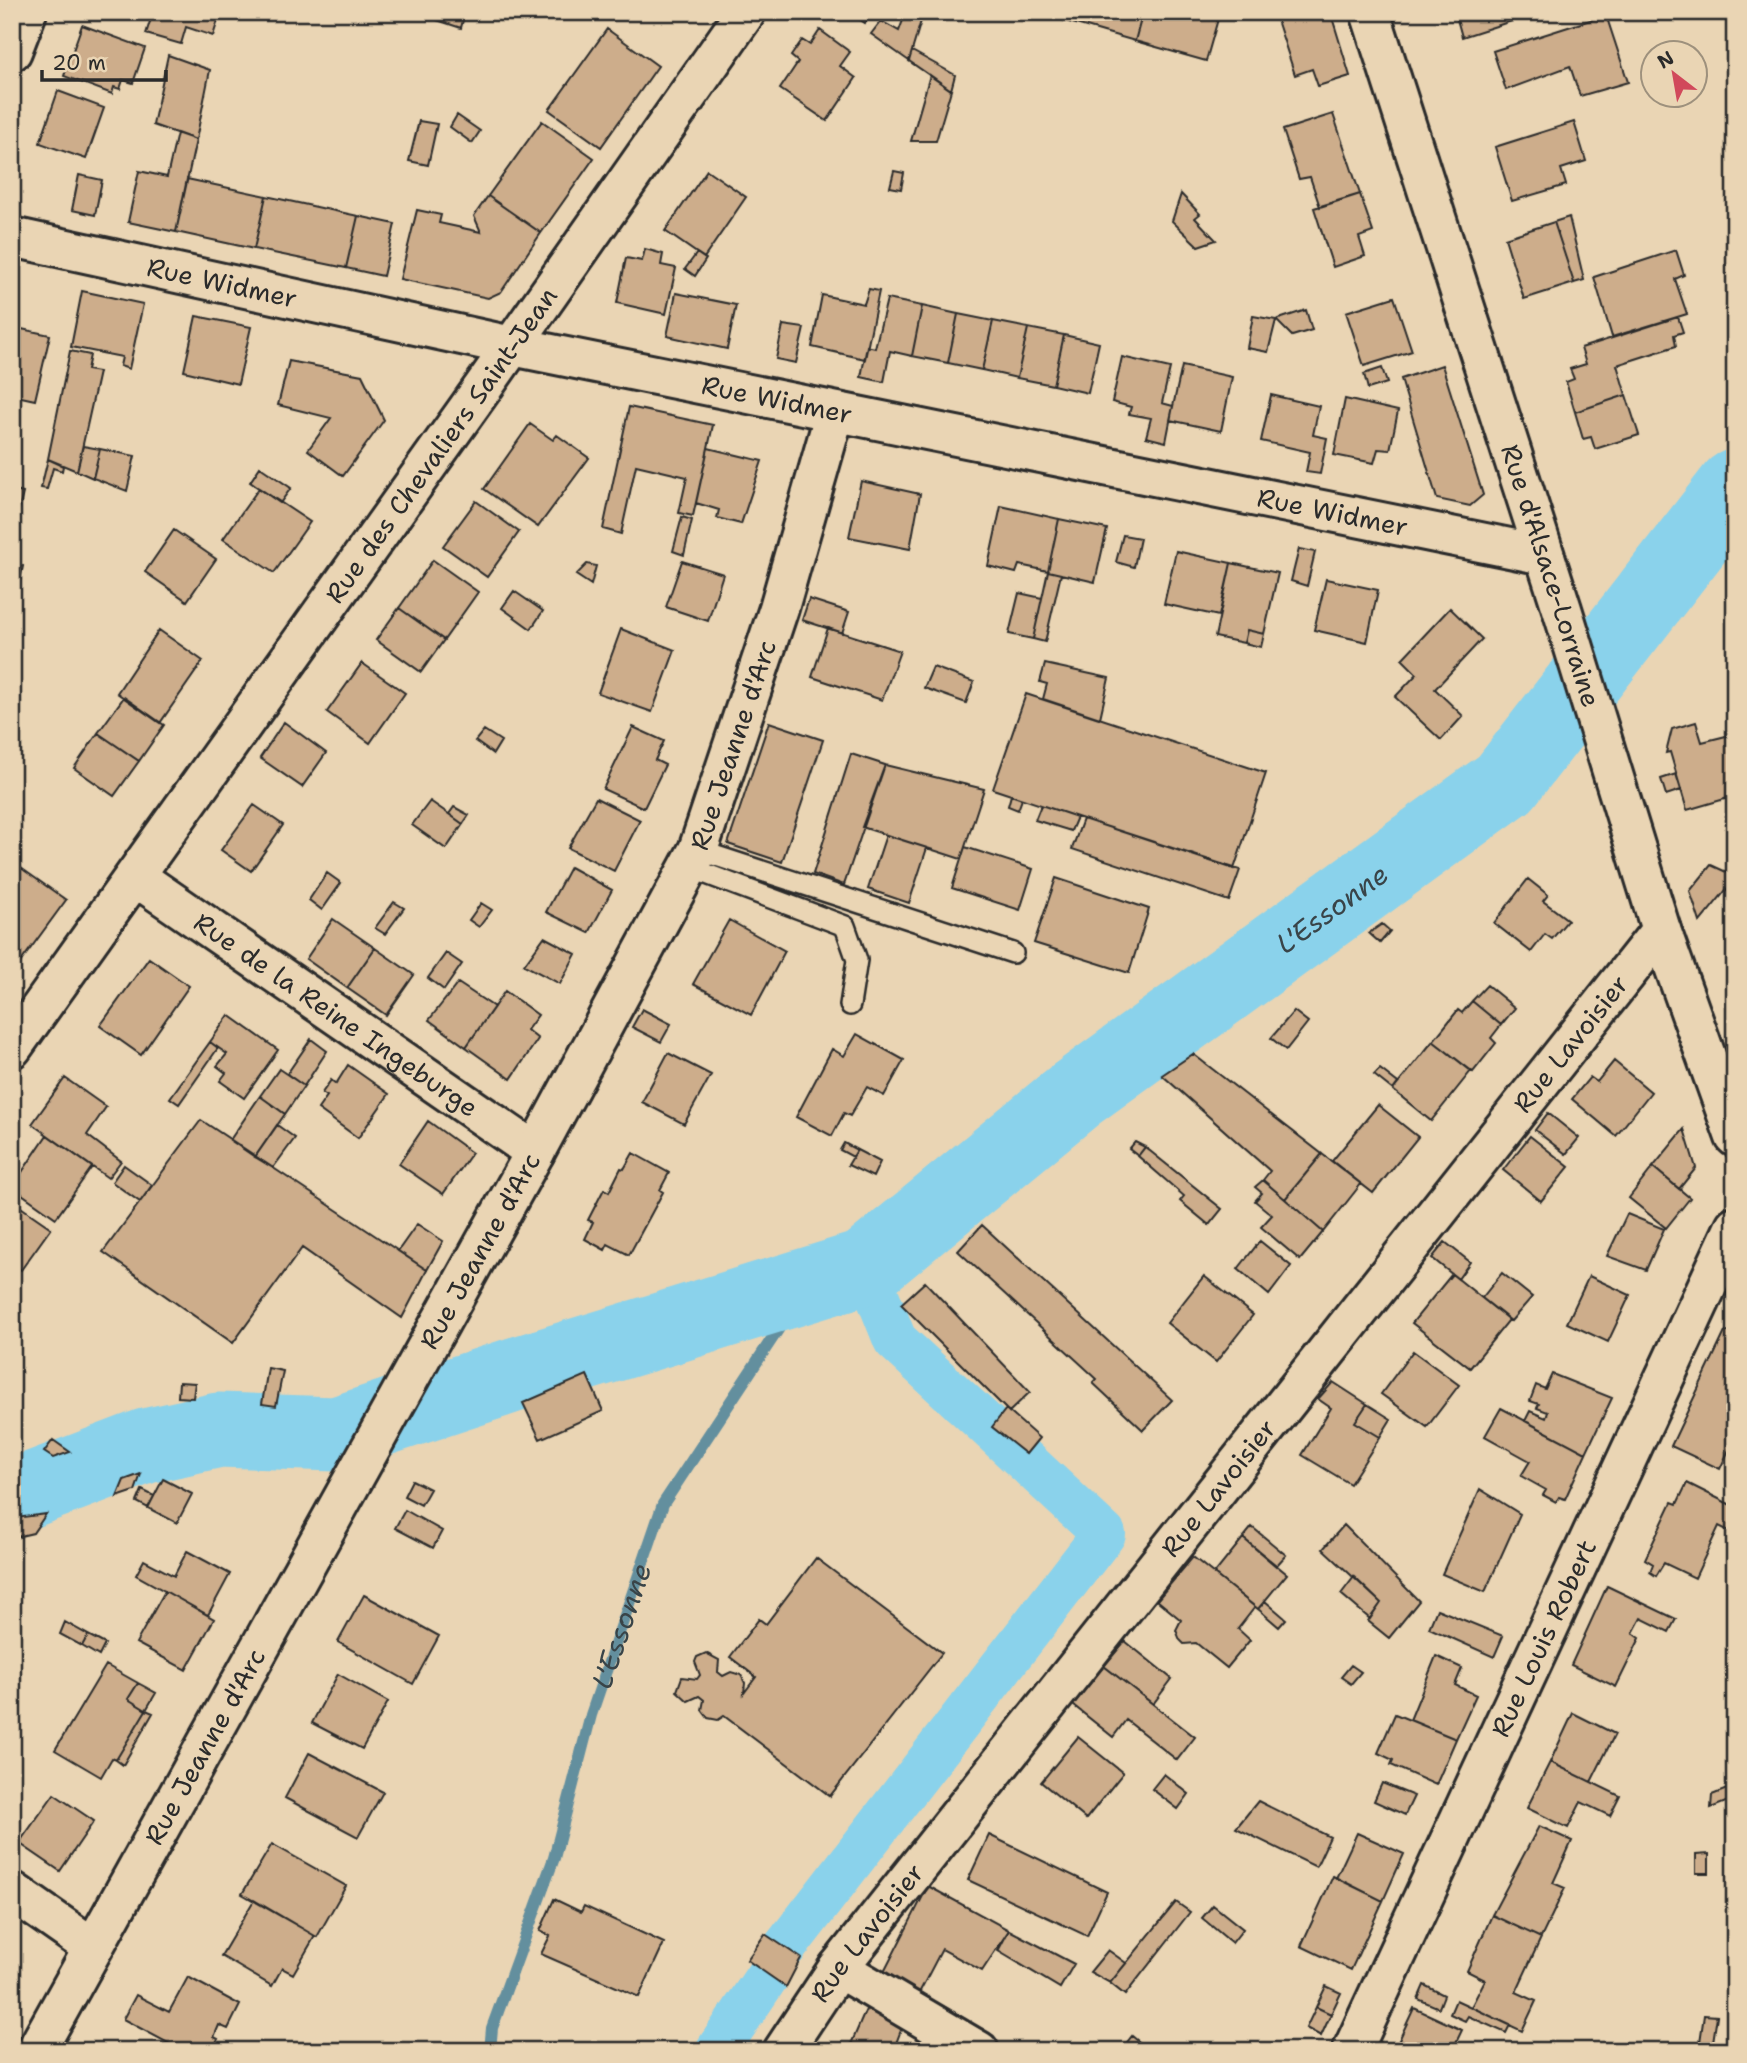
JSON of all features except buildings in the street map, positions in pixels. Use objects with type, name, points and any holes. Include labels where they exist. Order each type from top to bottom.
[{"type":"street","points":[[12,51],[27,12]]},
{"type":"street","name":"Rue des Chevaliers Saint-Jean","points":[[12,1048],[136,877],[746,12]]},
{"type":"street","name":"Rue d'Alsace-Lorraine","points":[[1370,12],[1562,609],[1661,930],[1735,1137]]},
{"type":"street","name":"Rue Widmer","points":[[12,237],[512,346],[1544,555]]},
{"type":"street","name":"Rue Jeanne d'Arc","points":[[36,2051],[535,1152],[693,859],[779,608],[835,412]]},
{"type":"street","name":"Rue de la Reine Ingeburge","points":[[136,877],[535,1152]]},
{"type":"street","name":"Rue Lavoisier","points":[[783,2051],[838,1968],[1661,930]]},
{"type":"street","name":"Rue Louis Robert","points":[[1352,2051],[1735,1226]]},
{"type":"street","points":[[12,1891],[92,1947]]},
{"type":"street","points":[[838,1968],[979,2051]]},
{"type":"lane","points":[[693,859],[1013,953]]},
{"type":"lane","points":[[693,859],[845,926],[858,960],[850,1005]]},
{"type":"waterway","name":"L'Essonne","points":[[12,1497],[146,1446],[219,1430],[336,1434],[514,1375],[866,1267],[1075,1095],[1505,783],[1735,487]]},
{"type":"waterway","name":"L'Essonne","points":[[490,2051],[492,2028],[554,1858],[591,1715],[663,1504],[791,1310],[866,1267]]},
{"type":"waterway","name":"L'Essonne","points":[[785,1947],[1104,1534],[895,1340],[866,1267]]},
{"type":"waterway","name":"L'Essonne","points":[[717,2051],[768,1975]]}]
